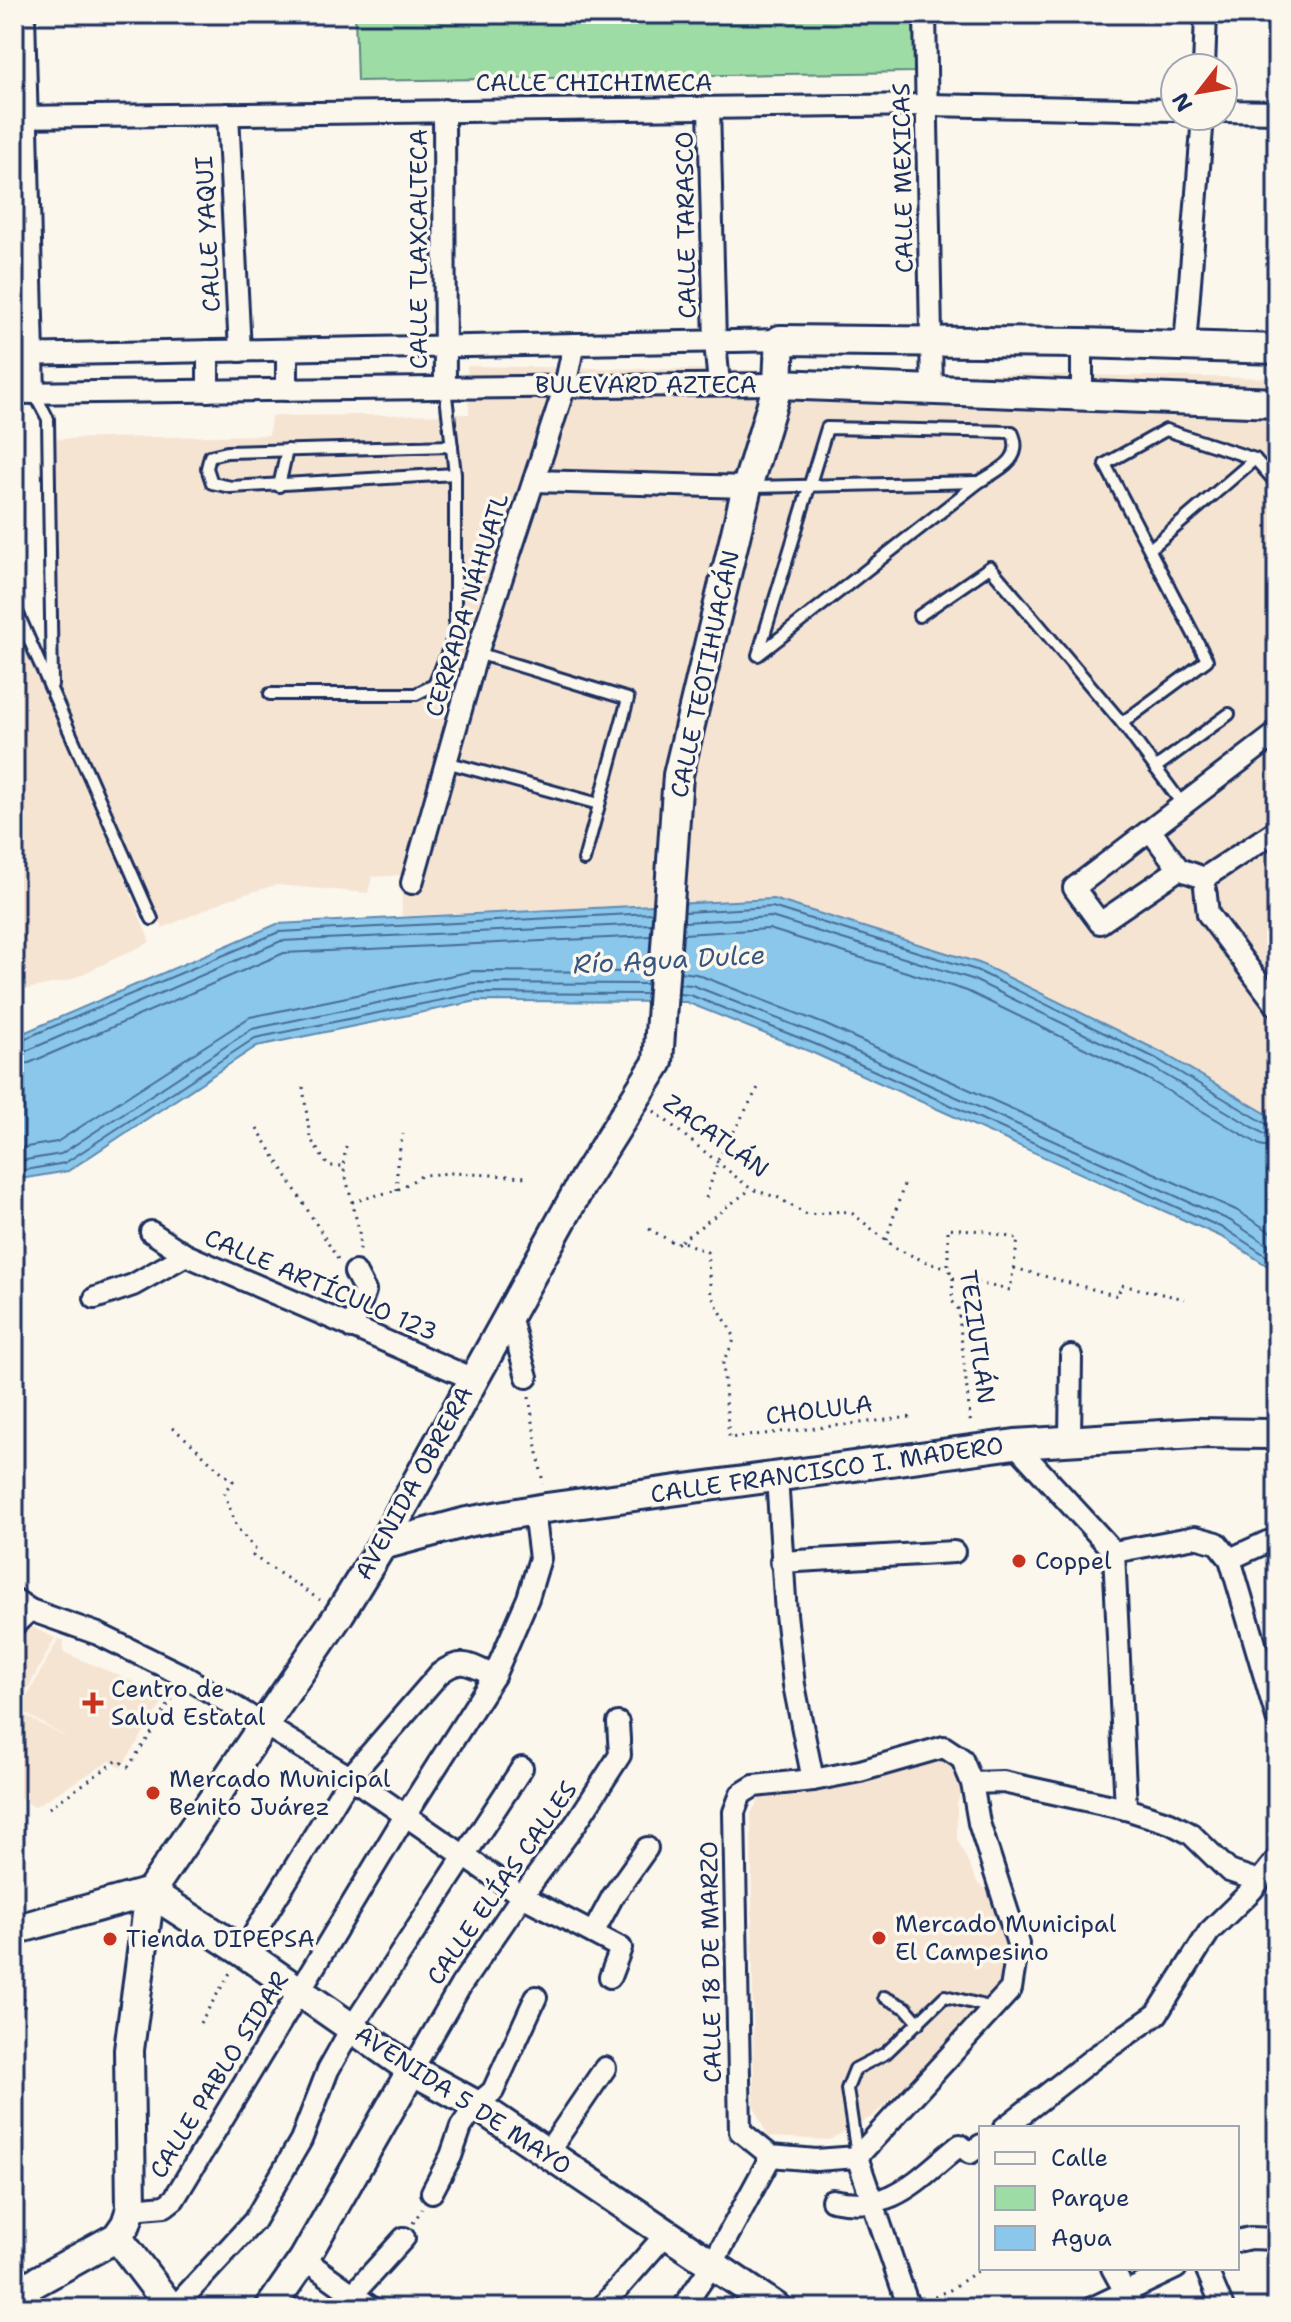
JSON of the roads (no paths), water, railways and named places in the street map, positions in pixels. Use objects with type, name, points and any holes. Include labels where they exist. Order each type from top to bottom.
[{"type":"street","points":[[24,14],[20,117],[24,393]]},
{"type":"street","name":"CALLE MEXICAS","points":[[925,14],[932,390]]},
{"type":"street","points":[[1205,52],[1206,14]]},
{"type":"street","name":"CALLE CHICHIMECA","points":[[20,117],[927,105],[1159,110]]},
{"type":"street","name":"CALLE TARASCO","points":[[709,108],[715,342],[719,384]]},
{"type":"street","name":"CALLE TLAXCALTECA","points":[[444,110],[445,387]]},
{"type":"street","points":[[1239,111],[1277,112]]},
{"type":"street","name":"CALLE YAQUI","points":[[228,114],[240,351]]},
{"type":"street","points":[[1185,346],[1202,132]]},
{"type":"street","name":"BULEVARD AZTECA","points":[[23,355],[780,340],[1082,343],[1277,349]]},
{"type":"street","name":"CALLE TEOTIHUACÁN","points":[[658,1062],[678,775],[747,487],[778,384],[780,340]]},
{"type":"street","points":[[1082,343],[1082,396]]},
{"type":"street","name":"CERRADA NÁHUATL","points":[[412,883],[477,653],[565,386],[574,344]]},
{"type":"street","points":[[287,350],[287,390]]},
{"type":"street","points":[[208,351],[208,391]]},
{"type":"street","name":"BULEVARD AZTECA","points":[[24,393],[778,384],[1277,403]]},
{"type":"street","points":[[534,481],[747,487]]},
{"type":"street","points":[[1179,869],[1100,923],[1074,888],[1277,733]]},
{"type":"street","points":[[1150,830],[1179,869],[1204,878]]},
{"type":"street","points":[[1204,878],[1277,830]]},
{"type":"street","points":[[1204,878],[1208,914],[1277,1006]]},
{"type":"street","name":"AVENIDA OBRERA","points":[[150,1892],[340,1613],[382,1545],[585,1178],[658,1062]]},
{"type":"street","name":"CALLE ARTÍCULO 123","points":[[151,1232],[186,1255],[473,1379]]},
{"type":"street","points":[[95,1298],[133,1285],[186,1255]]},
{"type":"street","points":[[352,1328],[365,1291],[355,1272]]},
{"type":"street","points":[[509,1313],[527,1377]]},
{"type":"street","points":[[1070,1440],[1071,1356]]},
{"type":"street","name":"CALLE FRANCISCO I. MADERO","points":[[382,1545],[467,1522],[540,1509],[1015,1444],[1196,1433],[1268,1434],[1277,1438]]},
{"type":"street","points":[[1015,1444],[1114,1552],[1126,1809]]},
{"type":"street","points":[[683,2308],[712,2265],[771,2156],[816,2160],[857,2157],[1011,1989],[1018,1944],[979,1823],[972,1783],[962,1759],[944,1747],[860,1771],[813,1780],[794,1685],[781,1562],[777,1477]]},
{"type":"street","name":"CALLE PABLO SIDAR","points":[[131,2209],[165,2206],[174,2199],[405,1816],[494,1676],[528,1598],[540,1558],[540,1509]]},
{"type":"street","points":[[1114,1552],[1195,1537],[1217,1543],[1230,1559],[1277,1718]]},
{"type":"street","points":[[1230,1559],[1267,1542],[1277,1541]]},
{"type":"street","points":[[781,1562],[954,1552]]},
{"type":"street","points":[[14,1625],[22,1605],[98,1634],[184,1676],[266,1723],[522,1896],[621,1948],[610,1977]]},
{"type":"street","points":[[243,1952],[350,1777],[439,1674],[452,1664],[464,1663],[494,1676]]},
{"type":"street","name":"CALLE ELÍAS CALLES","points":[[412,2070],[461,1985],[576,1823],[620,1755],[618,1723]]},
{"type":"street","points":[[117,2237],[172,2308],[254,2221],[301,2140],[328,2070],[351,2029],[522,1768]]},
{"type":"street","name":"CALLE 18 DE MARZO","points":[[771,2156],[740,2131],[734,1812],[741,1794],[754,1786],[813,1780]]},
{"type":"street","points":[[972,1783],[1003,1782],[1126,1809],[1170,1823],[1191,1834],[1229,1871],[1259,1881]]},
{"type":"street","points":[[593,1933],[613,1896],[647,1848]]},
{"type":"street","points":[[1010,2126],[1095,2057],[1157,2014],[1209,1932],[1277,1859]]},
{"type":"street","points":[[14,1930],[150,1892],[129,2050],[131,2209],[126,2224],[117,2237],[14,2294]]},
{"type":"street","name":"AVENIDA 5 DE MAYO","points":[[150,1892],[243,1952],[412,2070],[476,2105],[777,2308]]},
{"type":"street","points":[[432,2192],[451,2156],[461,2127],[476,2105],[493,2091],[536,1997]]},
{"type":"street","points":[[547,2153],[605,2068]]},
{"type":"street","points":[[270,2308],[304,2259],[412,2070]]},
{"type":"street","points":[[832,2200],[851,2204],[871,2203],[897,2195],[960,2145],[970,2153],[979,2146]]},
{"type":"street","points":[[857,2157],[909,2308]]},
{"type":"street","points":[[601,2308],[666,2234]]},
{"type":"street","points":[[353,2294],[404,2238]]},
{"type":"street","points":[[1239,2241],[1277,2239]]},
{"type":"street","points":[[304,2259],[372,2308]]},
{"type":"street","points":[[1113,2270],[1130,2300]]},
{"type":"street","points":[[1092,2308],[1130,2300],[1173,2270]]},
{"type":"street","points":[[1207,2270],[1223,2308]]},
{"type":"lane","points":[[270,694],[416,694],[434,685],[455,634],[455,474],[445,387]]},
{"type":"lane","points":[[24,393],[48,419],[52,691]]},
{"type":"lane","points":[[827,428],[1012,432],[1017,443],[1014,454],[1005,466],[979,482],[758,655],[827,428]]},
{"type":"lane","points":[[1122,723],[1207,660],[1105,464],[1166,430],[1255,459],[1277,484]]},
{"type":"lane","points":[[452,446],[227,452],[210,456],[207,468],[212,483],[231,487],[455,474]]},
{"type":"lane","points":[[279,486],[287,450]]},
{"type":"lane","points":[[1150,549],[1255,459]]},
{"type":"lane","points":[[747,487],[979,482]]},
{"type":"lane","points":[[919,616],[990,567],[1122,723],[1183,805]]},
{"type":"lane","points":[[14,605],[152,919]]},
{"type":"lane","points":[[477,653],[628,699],[584,860]]},
{"type":"lane","points":[[1155,768],[1229,714]]},
{"type":"lane","points":[[446,762],[599,804]]},
{"type":"lane","points":[[857,2157],[847,2089],[855,2069],[886,2053],[945,1996],[993,2008]]},
{"type":"lane","points":[[884,1997],[906,2008],[919,2023]]},
{"type":"water","name":"Río Agua Dulce","points":[[773,899],[979,963],[1161,1052],[1277,1120],[1277,1272],[1224,1238],[811,1052],[686,1002],[477,1001],[257,1046],[68,1171],[14,1180],[14,1037],[277,924]]},
{"type":"place","name":"Coppel","points":[[1019,1561]]},
{"type":"place","name":"Centro de Salud Estatal","points":[[93,1703]]},
{"type":"place","name":"Mercado Municipal Benito Juárez","points":[[153,1793]]},
{"type":"place","name":"Mercado Municipal El Campesino","points":[[879,1938]]},
{"type":"place","name":"Tienda DIPEPSA","points":[[110,1939]]}]
